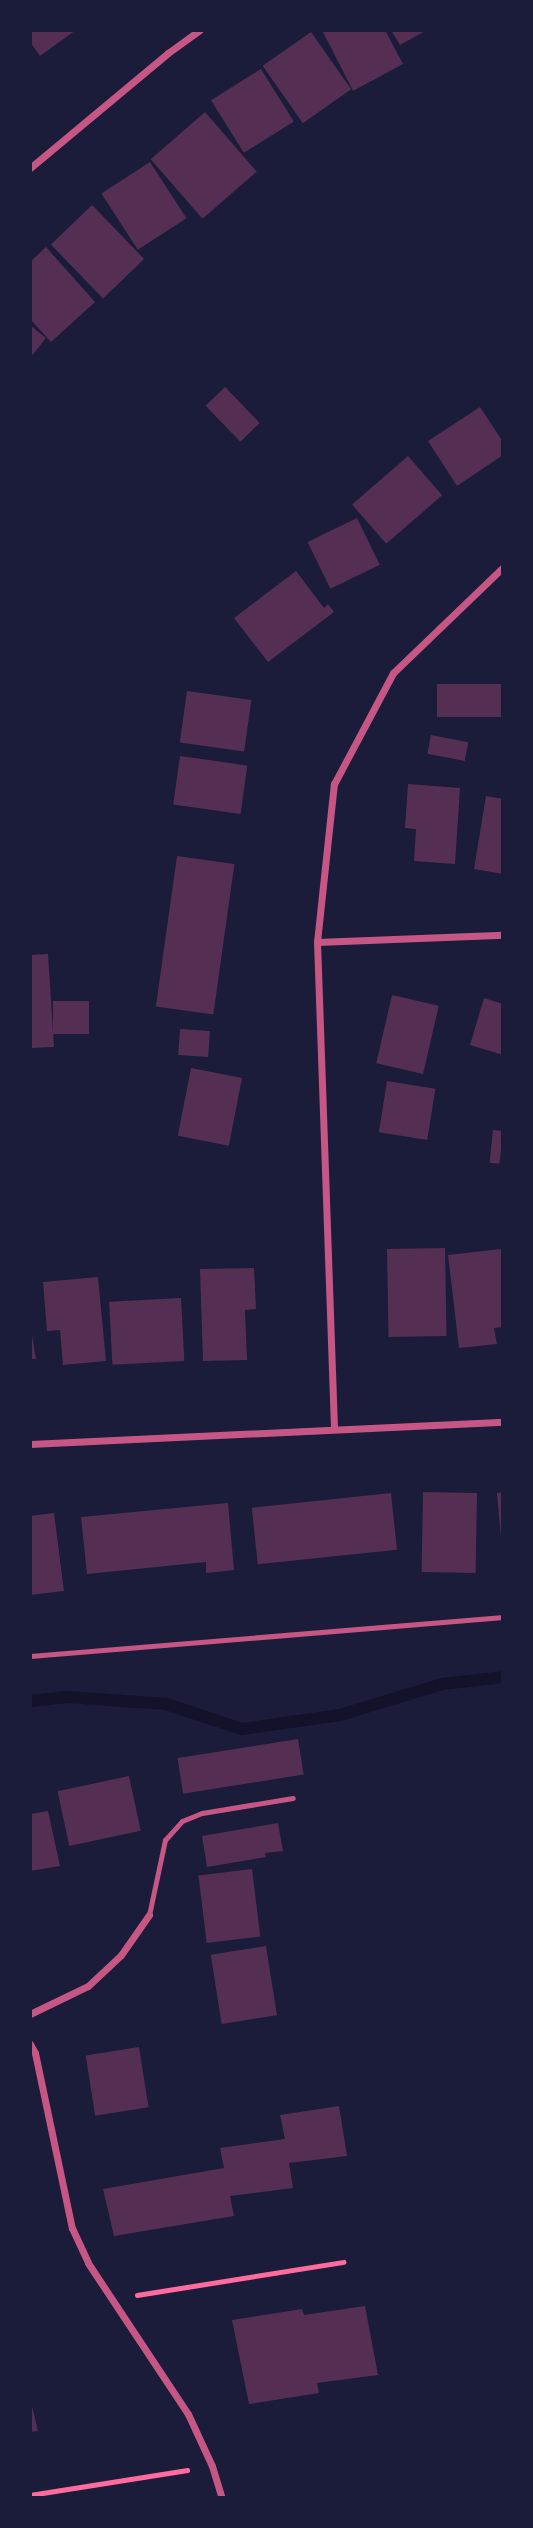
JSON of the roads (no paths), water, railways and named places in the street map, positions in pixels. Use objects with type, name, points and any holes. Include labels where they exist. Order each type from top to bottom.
[{"type":"street","points":[[30,168],[168,53],[200,30]]},
{"type":"street","points":[[334,1428],[317,942],[334,784],[393,673],[503,567]]},
{"type":"street","points":[[317,942],[503,935]]},
{"type":"street","points":[[30,1444],[503,1422]]},
{"type":"street","points":[[30,2014],[88,1986],[121,1955],[149,1915]]},
{"type":"street","points":[[30,2044],[36,2053],[72,2228],[89,2263],[188,2414],[212,2466],[222,2498]]},
{"type":"lane","points":[[30,1656],[503,1617]]},
{"type":"lane","points":[[149,1915],[165,1840],[182,1821],[202,1812],[293,1798]]},
{"type":"waterway","points":[[30,1701],[68,1697],[166,1704],[242,1729],[340,1715],[442,1684],[503,1677]]}]
